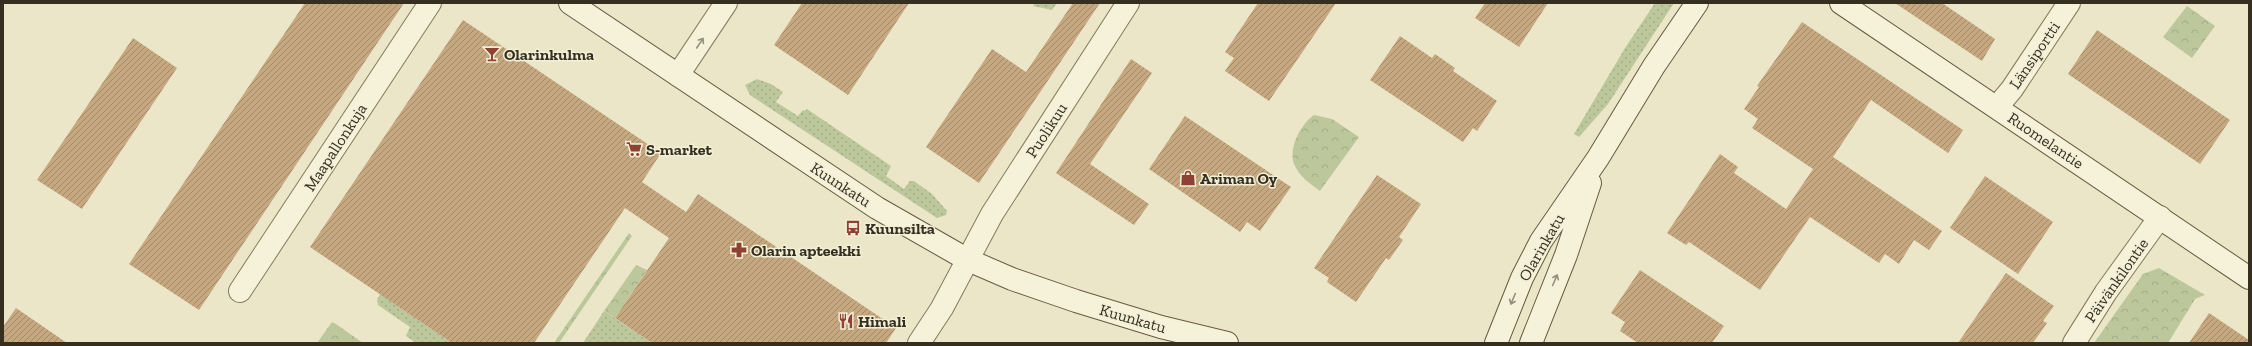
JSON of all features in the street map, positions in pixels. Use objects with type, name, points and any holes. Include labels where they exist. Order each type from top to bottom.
[{"type":"street","name":"Maapallonkuja","points":[[240,291],[430,3]]},
{"type":"street","name":"Kuunkatu","points":[[570,3],[877,208],[968,260],[1012,279],[1076,301],[1161,327],[1227,343]]},
{"type":"street","points":[[678,75],[726,3]]},
{"type":"street","name":"Puolikuu","points":[[919,343],[942,308],[992,214],[1128,3]]},
{"type":"street","name":"Olarinkatu","points":[[1496,343],[1522,278],[1541,242],[1598,158],[1654,66],[1697,3]]},
{"type":"street","name":"Ruomelantie","points":[[1841,3],[1997,106],[2249,278]]},
{"type":"street","name":"Länsiportti","points":[[1997,106],[2012,89],[2069,3]]},
{"type":"street","name":"Olarinkatu","points":[[1531,343],[1566,255],[1598,158]]},
{"type":"street","name":"Päivänkilontie","points":[[2074,343],[2106,292],[2160,217]]},
{"type":"green space","points":[[1035,3],[1057,3],[1052,10],[1033,6]]},
{"type":"green space","points":[[1655,3],[1674,3],[1608,104],[1579,137],[1574,134],[1625,48]]},
{"type":"green space","points":[[2187,6],[2215,26],[2192,58],[2163,37]]},
{"type":"green space","points":[[757,79],[771,84],[783,92],[776,102],[798,116],[803,110],[805,111],[807,109],[891,166],[886,176],[904,189],[910,181],[914,181],[932,194],[947,211],[946,215],[937,218],[750,95],[745,85]]},
{"type":"green space","points":[[1314,115],[1332,119],[1359,137],[1320,191],[1302,176],[1294,164],[1293,158],[1294,144],[1300,130]]},
{"type":"green space","points":[[629,233],[632,236],[559,343],[554,343]]},
{"type":"green space","points":[[636,265],[647,270],[615,318],[604,311]]},
{"type":"green space","points":[[2159,268],[2205,295],[2195,299],[2168,343],[2094,343],[2143,274]]},
{"type":"green space","points":[[380,294],[452,343],[416,343],[406,336],[410,327],[378,305],[377,300]]},
{"type":"green space","points":[[604,311],[652,343],[583,343]]},
{"type":"green space","points":[[332,322],[336,324],[363,343],[317,343]]},
{"type":"building","points":[[305,3],[404,3],[199,310],[129,264]]},
{"type":"building","points":[[802,3],[909,3],[848,95],[774,45]]},
{"type":"building","points":[[1073,3],[1100,3],[979,183],[926,147],[992,49],[1026,72]]},
{"type":"building","points":[[1258,3],[1336,3],[1269,101],[1225,71],[1234,58],[1225,52]]},
{"type":"building","points":[[1485,3],[1548,3],[1519,47],[1475,18]]},
{"type":"building","points":[[1895,3],[1942,3],[1995,39],[1982,61]]},
{"type":"building","points":[[463,20],[661,153],[642,182],[686,212],[698,194],[896,328],[886,343],[652,343],[615,318],[669,238],[625,208],[534,343],[452,343],[310,247]]},
{"type":"building","points":[[1802,22],[1963,130],[1948,153],[1871,100],[1833,157],[1942,231],[1929,250],[1914,240],[1899,264],[1885,254],[1879,263],[1810,217],[1760,290],[1689,242],[1686,245],[1667,233],[1720,154],[1738,167],[1734,173],[1786,209],[1813,169],[1752,128],[1758,119],[1744,109],[1759,87],[1757,86]]},
{"type":"building","points":[[2097,30],[2230,120],[2200,164],[2068,74]]},
{"type":"building","points":[[1400,36],[1432,58],[1435,54],[1455,68],[1453,71],[1497,101],[1477,131],[1473,128],[1463,142],[1370,80]]},
{"type":"building","points":[[133,38],[177,68],[82,209],[37,180]]},
{"type":"building","points":[[1131,59],[1152,73],[1090,164],[1149,204],[1134,225],[1056,173]]},
{"type":"building","points":[[1185,116],[1291,187],[1260,231],[1247,222],[1240,232],[1149,169]]},
{"type":"building","points":[[1377,175],[1421,204],[1399,237],[1403,240],[1389,260],[1386,258],[1356,302],[1327,282],[1329,278],[1314,268]]},
{"type":"building","points":[[1985,176],[2053,222],[2018,274],[1950,228]]},
{"type":"building","points":[[1640,270],[1724,326],[1712,343],[1638,343],[1620,331],[1625,322],[1611,313]]},
{"type":"building","points":[[2006,273],[2054,306],[2043,321],[2047,323],[2033,343],[1958,343]]},
{"type":"building","points":[[16,308],[67,343],[3,343],[3,327]]},
{"type":"building","points":[[2209,313],[2249,340],[2249,343],[2189,343]]},
{"type":"place","name":"Olarinkulma","points":[[492,54]]},
{"type":"place","name":"S-market","points":[[634,149]]},
{"type":"place","name":"Ariman Oy","points":[[1188,178]]},
{"type":"place","name":"Kuunsilta","points":[[853,228]]},
{"type":"place","name":"Olarin apteekki","points":[[739,250]]},
{"type":"place","name":"Himali","points":[[846,321]]}]
